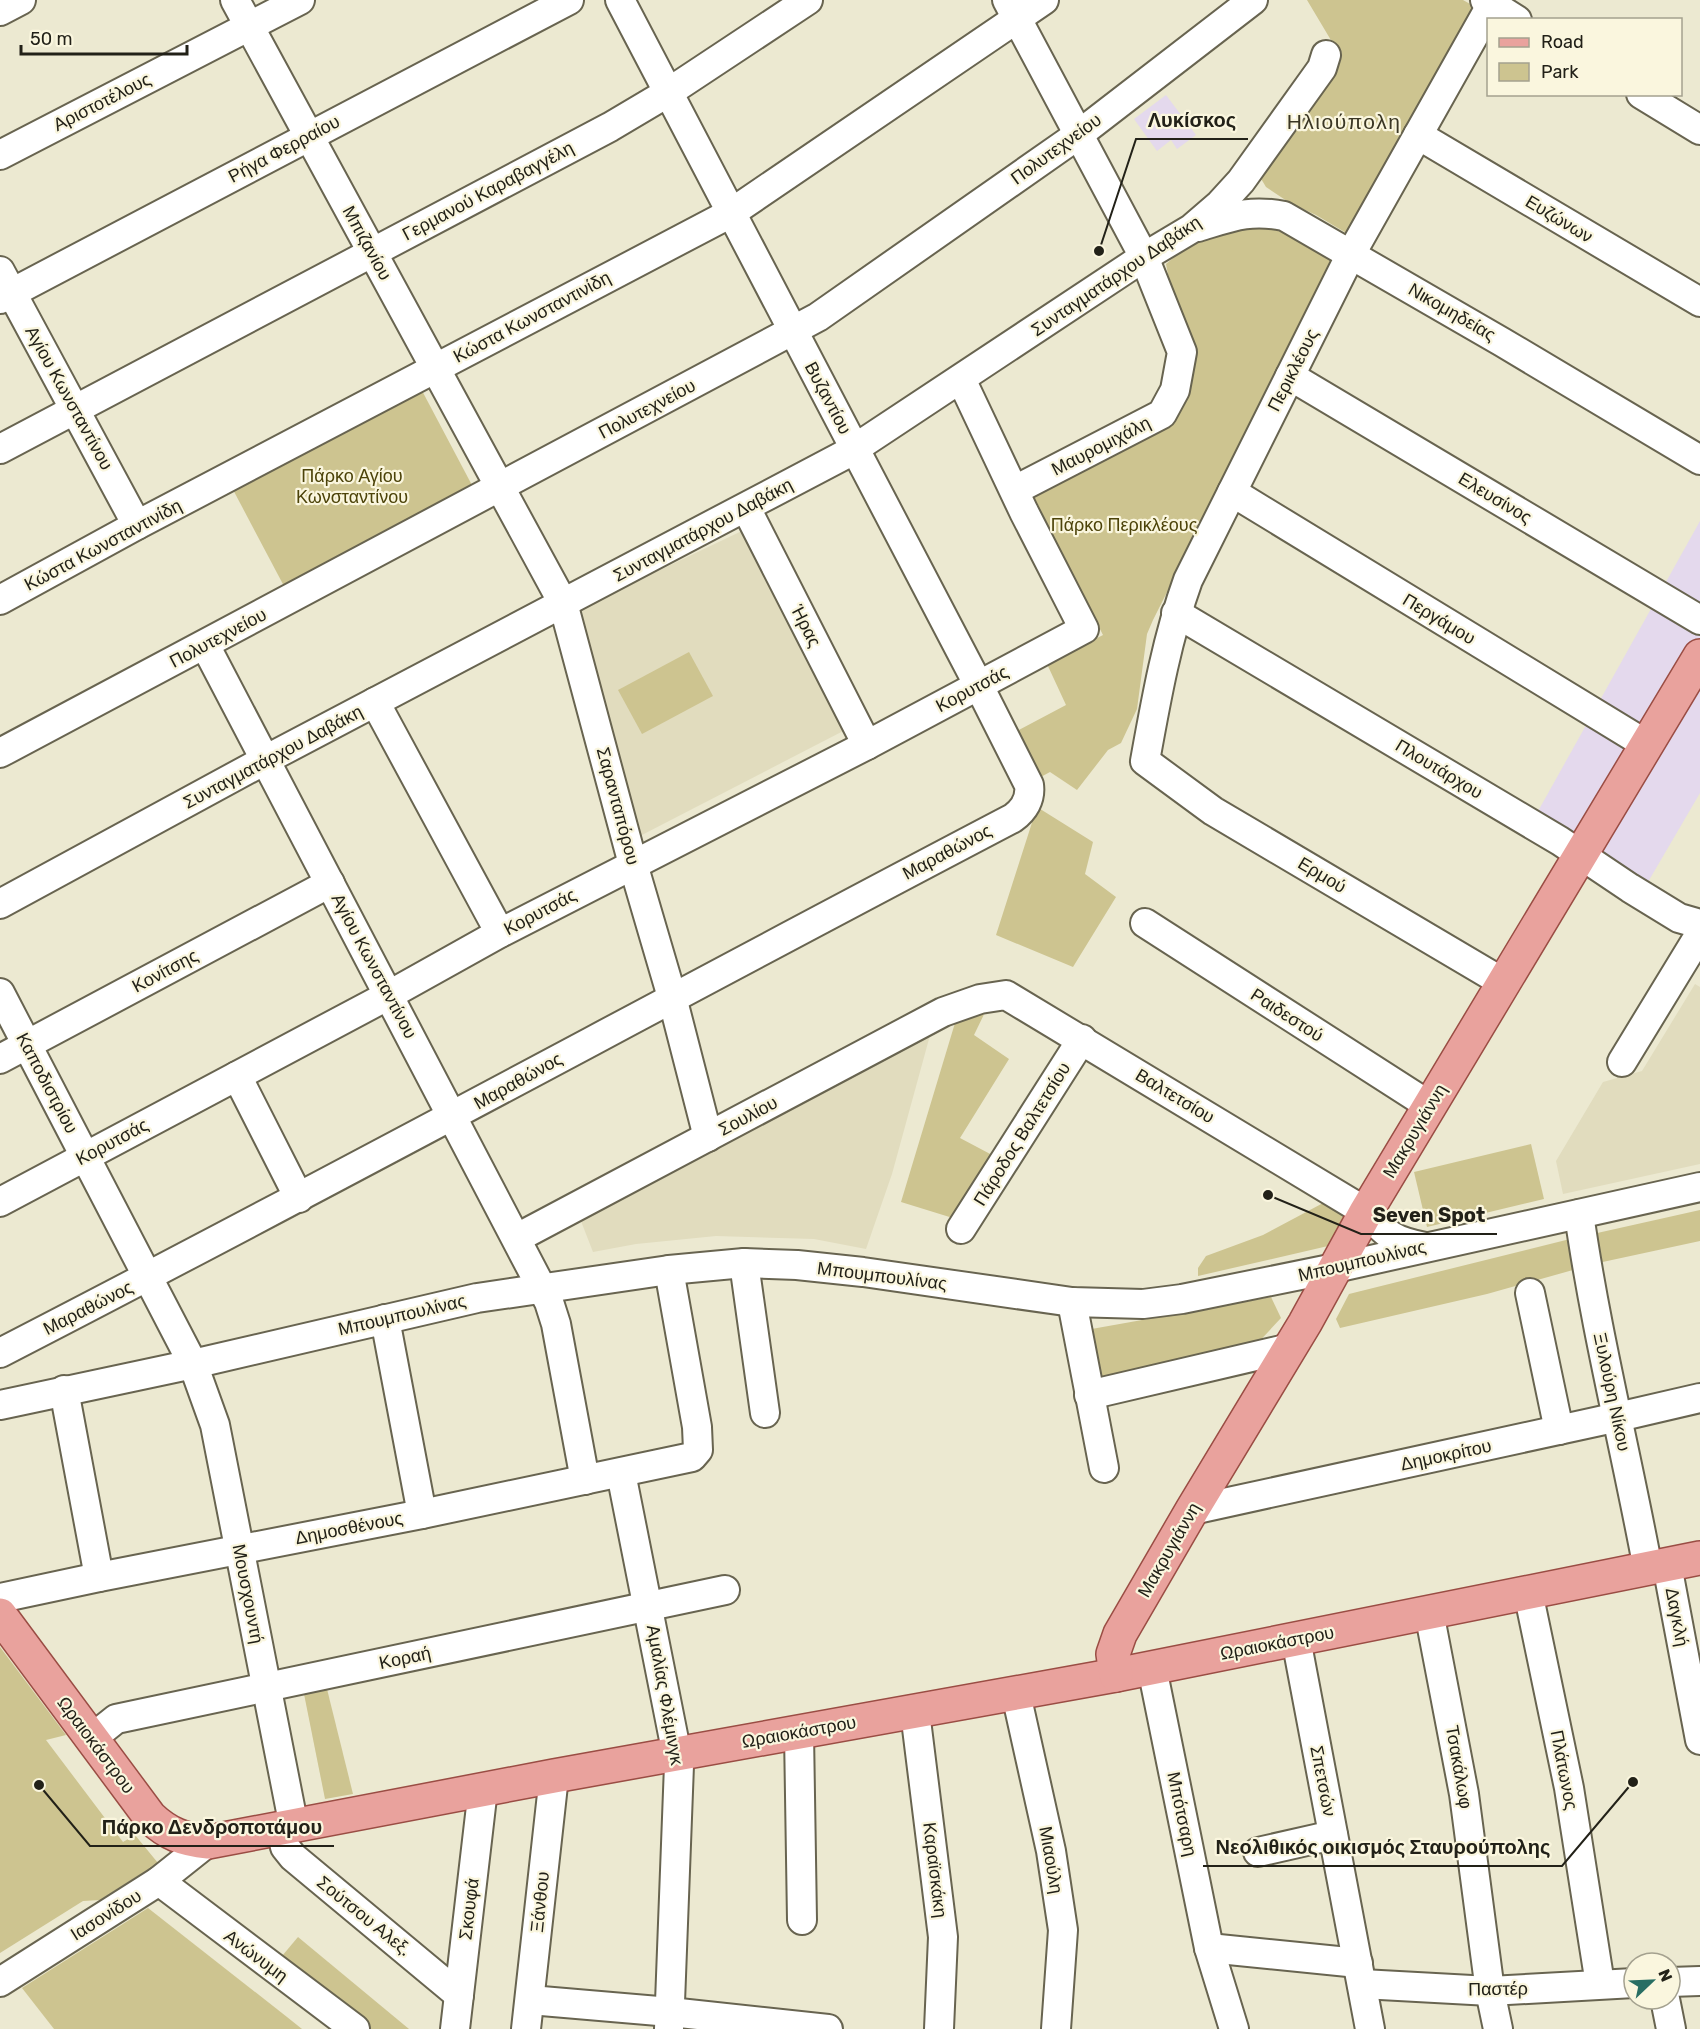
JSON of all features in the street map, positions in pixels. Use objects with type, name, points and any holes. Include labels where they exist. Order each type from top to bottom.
[{"type":"main road","name":"Μακρυγιάννη","points":[[1116,1675],[1113,1654],[1120,1634],[1290,1348],[1366,1212],[1700,656]]},
{"type":"main road","name":"Ωραιοκάστρου","points":[[0,1615],[150,1817],[177,1837],[208,1842],[677,1753],[800,1733],[1116,1675],[1700,1558]]},
{"type":"street","points":[[0,11],[21,0]]},
{"type":"street","name":"Μπιζανίου","points":[[235,0],[501,486]]},
{"type":"street","name":"Αριστοτέλους","points":[[0,155],[300,0]]},
{"type":"street","name":"Ρήγα Φερραίου","points":[[4,288],[309,136],[569,0]]},
{"type":"street","name":"Βυζαντίου","points":[[620,0],[979,686],[1029,785],[1028,799]]},
{"type":"street","name":"Γερμανού Καραβαγγέλη","points":[[0,449],[610,127],[669,92],[808,0]]},
{"type":"street","name":"Κώστα Κωνσταντινίδη","points":[[0,600],[137,525],[731,213],[1012,10],[1044,0]]},
{"type":"street","name":"Πολυτεχνείου","points":[[0,753],[818,317],[1078,135],[1253,0]]},
{"type":"street","points":[[1490,1],[1514,18]]},
{"type":"street","name":"Περικλέους","points":[[1145,761],[1176,613],[1188,580],[1351,254],[1490,1]]},
{"type":"street","name":"Μαυρομιχάλη","points":[[1012,10],[1144,256],[1182,352],[1174,390],[1162,414],[1015,490]]},
{"type":"street","name":"Συνταγματάρχου Δαβάκη","points":[[0,904],[265,760],[854,449],[1144,256],[1191,229],[1220,204],[1241,181],[1322,68],[1326,55]]},
{"type":"street","points":[[1644,96],[1700,130]]},
{"type":"street","name":"Ευζώνων","points":[[1418,135],[1700,302]]},
{"type":"street","name":"Νικομηδείας","points":[[1191,229],[1241,214],[1263,212],[1284,216],[1700,460]]},
{"type":"street","name":"Αγίου Κωνσταντίνου","points":[[4,288],[75,409],[137,525]]},
{"type":"street","name":"Ελευσίνος","points":[[1290,376],[1700,620]]},
{"type":"street","points":[[961,379],[1015,490]]},
{"type":"street","name":"Σαρανταπόρου","points":[[501,486],[563,603],[633,864],[672,997],[708,1137]]},
{"type":"street","name":"Κορυτσάς","points":[[0,1202],[501,933],[867,745],[1084,629],[1015,490]]},
{"type":"street","name":"Περγάμου","points":[[1232,492],[1647,745]]},
{"type":"street","name":"Ήρας","points":[[746,508],[867,745]]},
{"type":"street","name":"Πλουτάρχου","points":[[1176,613],[1581,854],[1670,913],[1700,924]]},
{"type":"street","name":"Αγίου Κωνσταντίνου","points":[[205,645],[542,1287]]},
{"type":"street","points":[[375,702],[501,933]]},
{"type":"street","name":"Ερμού","points":[[1145,761],[1213,810],[1504,982]]},
{"type":"street","name":"Μαραθώνος","points":[[0,1353],[299,1198],[672,997],[1013,818],[1021,812],[1028,799]]},
{"type":"street","name":"Κονίτσης","points":[[0,1059],[330,883]]},
{"type":"street","name":"Ραιδεστού","points":[[1145,923],[1430,1106]]},
{"type":"street","points":[[1622,1062],[1700,934]]},
{"type":"street","name":"Καποδιστρίου","points":[[0,993],[193,1364]]},
{"type":"street","name":"Βαλτετσίου","points":[[980,999],[1006,995],[1366,1212],[1386,1234],[1401,1241],[1426,1247]]},
{"type":"street","name":"Σουλίου","points":[[517,1238],[943,1012],[980,999]]},
{"type":"street","name":"Πάροδος Βαλτετσίου","points":[[961,1229],[1082,1039]]},
{"type":"street","points":[[237,1076],[299,1198]]},
{"type":"street","name":"Μπουμπουλίνας","points":[[0,1405],[193,1364],[477,1298],[669,1269],[744,1263],[797,1265],[863,1272],[1072,1302],[1125,1304],[1161,1302],[1335,1268],[1700,1187]]},
{"type":"street","name":"Ξυλούρη Νίκου","points":[[1579,1214],[1588,1277],[1618,1417],[1658,1567]]},
{"type":"street","points":[[744,1263],[765,1413]]},
{"type":"street","name":"Δημοσθένους","points":[[0,1598],[422,1514],[692,1457],[697,1454],[697,1427],[669,1269]]},
{"type":"street","points":[[542,1287],[556,1324],[585,1480]]},
{"type":"street","points":[[1530,1293],[1560,1430]]},
{"type":"street","points":[[1072,1302],[1104,1468]]},
{"type":"street","points":[[385,1319],[422,1514]]},
{"type":"street","points":[[1089,1395],[1290,1348]]},
{"type":"street","name":"Μουσχουντή","points":[[193,1364],[210,1404],[215,1425],[267,1687],[288,1828]]},
{"type":"street","points":[[64,1390],[99,1577]]},
{"type":"street","name":"Μπουμπουλίνας","points":[[0,1413],[64,1390]]},
{"type":"street","name":"Δημοκρίτου","points":[[1192,1510],[1700,1398]]},
{"type":"street","name":"Αμαλίας Φλέμινγκ","points":[[621,1473],[677,1753],[679,1783],[669,2020]]},
{"type":"street","name":"Δαγκλή","points":[[1658,1567],[1700,1740]]},
{"type":"street","name":"Κοραή","points":[[91,1739],[116,1719],[725,1590]]},
{"type":"street","name":"Πλάτωνος","points":[[1528,1592],[1569,1788],[1600,1984]]},
{"type":"street","name":"Τσακάλωφ","points":[[1429,1612],[1464,1794],[1490,1991],[1498,2029]]},
{"type":"street","name":"Σπετσών","points":[[1296,1639],[1370,2029]]},
{"type":"street","name":"Μπότσαρη","points":[[1152,1668],[1209,1948],[1234,2029]]},
{"type":"street","name":"Μιαούλη","points":[[1016,1694],[1051,1851],[1063,1930],[1056,2029]]},
{"type":"street","name":"Καραϊσκάκη","points":[[915,1712],[943,1937],[939,2029]]},
{"type":"street","points":[[800,1733],[801,1920]]},
{"type":"street","name":"Ξάνθου","points":[[526,2029],[554,1776]]},
{"type":"street","name":"Σκουφά","points":[[455,2029],[483,1789]]},
{"type":"street","name":"Σούτσου Αλεξ.","points":[[288,1828],[285,1847],[293,1857],[459,1995]]},
{"type":"street","points":[[1258,1852],[1333,1835]]},
{"type":"street","name":"Ιασονίδου","points":[[0,1982],[159,1881],[208,1842]]},
{"type":"street","name":"Ανώνυμη","points":[[159,1881],[355,2029]]},
{"type":"street","name":"Παστέρ","points":[[1209,1948],[1360,1973],[1490,1991],[1622,1983]]},
{"type":"street","points":[[1682,1982],[1700,1981]]},
{"type":"street","points":[[530,2000],[669,2020],[828,2029]]},
{"type":"street","points":[[1667,2011],[1671,2029]]},
{"type":"shaded area","points":[[1166,95],[1196,135],[1177,149],[1171,140],[1157,151],[1134,119]]},
{"type":"shaded area","points":[[1700,521],[1700,793],[1648,882],[1537,813]]},
{"type":"shaded area","points":[[746,529],[851,727],[638,837],[574,611]]},
{"type":"shaded area","points":[[1695,984],[1700,987],[1700,1164],[1563,1194],[1556,1161],[1603,1082],[1642,1071]]},
{"type":"shaded area","points":[[932,1028],[892,1174],[866,1249],[814,1239],[716,1236],[636,1244],[593,1252],[579,1216]]},
{"type":"green space","points":[[1307,0],[1463,0],[1479,9],[1348,234],[1290,203],[1266,187],[1257,172],[1341,57]]},
{"type":"green space","name":"Πάρκο Περικλέους","points":[[1251,226],[1282,228],[1334,260],[1153,620],[1147,634],[1137,709],[1121,743],[1108,750],[1077,790],[1050,772],[1037,779],[1015,732],[1066,705],[1047,664],[1103,635],[1033,497],[1166,424],[1175,312],[1166,264],[1187,246],[1212,235]]},
{"type":"green space","name":"Πάρκο Αγίου Κωνσταντίνου","points":[[419,385],[474,489],[285,588],[230,484]]},
{"type":"green space","points":[[689,652],[713,696],[642,734],[618,690]]},
{"type":"green space","points":[[1037,807],[1093,842],[1085,874],[1116,897],[1073,967],[996,935]]},
{"type":"green space","points":[[989,1004],[974,1035],[1009,1059],[960,1138],[994,1156],[956,1219],[901,1202],[958,1013]]},
{"type":"green space","points":[[1531,1144],[1544,1199],[1427,1227],[1414,1172]]},
{"type":"green space","points":[[1325,1202],[1348,1214],[1328,1246],[1198,1276],[1198,1268],[1206,1256],[1263,1235]]},
{"type":"green space","points":[[1700,1210],[1700,1241],[1598,1263],[1487,1294],[1340,1328],[1336,1319],[1349,1294],[1566,1240]]},
{"type":"green space","points":[[1271,1297],[1281,1318],[1255,1346],[1102,1380],[1086,1330]]},
{"type":"green space","points":[[0,1647],[66,1735],[46,1740],[123,1842],[135,1835],[158,1863],[100,1900],[83,1901],[0,1953]]},
{"type":"green space","points":[[326,1685],[353,1794],[325,1799],[303,1689]]},
{"type":"green space","points":[[148,1908],[302,2029],[54,2029],[22,1988]]},
{"type":"green space","points":[[298,1937],[409,2029],[363,2029],[277,1962]]},
{"type":"place","name":"Λυκίσκος","points":[[1099,251]]},
{"type":"place","name":"Seven Spot","points":[[1268,1195]]},
{"type":"place","name":"Νεολιθικός οικισμός Σταυρούπολης","points":[[1633,1782]]},
{"type":"place","name":"Πάρκο Δενδροποτάμου","points":[[39,1785]]},
{"type":"district","name":"Ηλιούπολη","points":[[1344,121]]}]
